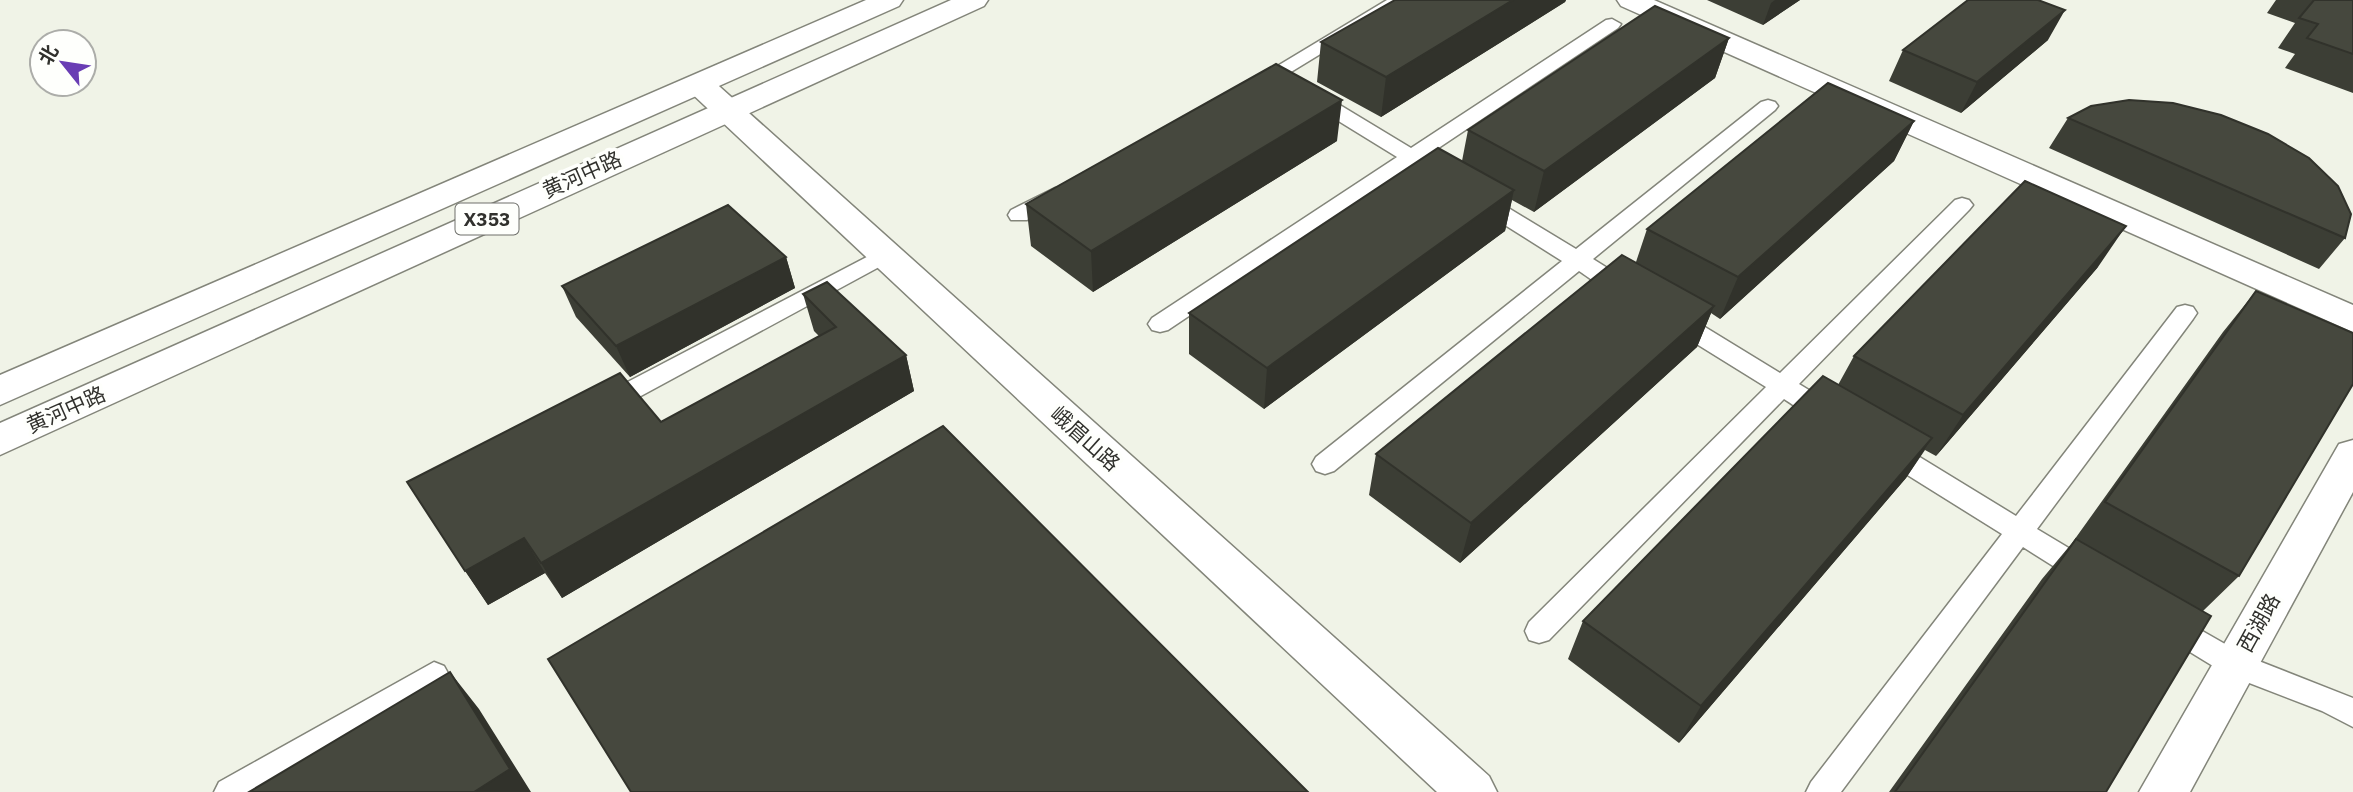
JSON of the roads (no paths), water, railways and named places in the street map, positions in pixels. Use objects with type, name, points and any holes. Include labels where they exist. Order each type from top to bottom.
[{"type":"street","name":"黄河中路","points":[[0,391],[889,0]]},
{"type":"street","name":"黄河中路","points":[[0,440],[974,0]]},
{"type":"street","points":[[1621,12],[2353,319]]},
{"type":"street","name":"峨眉山路","points":[[699,84],[1472,792]]},
{"type":"street","name":"西湖路","points":[[2164,792],[2353,455]]},
{"type":"lane","points":[[1239,94],[1400,0]]},
{"type":"lane","points":[[1160,324],[1411,158],[1621,12]]},
{"type":"lane","points":[[1275,74],[2110,588]]},
{"type":"lane","points":[[1325,464],[1768,107]]},
{"type":"lane","points":[[1019,215],[1068,188]]},
{"type":"lane","points":[[1539,631],[1962,205]]},
{"type":"lane","points":[[590,413],[884,255]]},
{"type":"lane","points":[[1822,792],[2185,313]]},
{"type":"lane","points":[[2145,609],[2236,665],[2333,702],[2353,714]]},
{"type":"lane","points":[[230,792],[434,675]]}]
